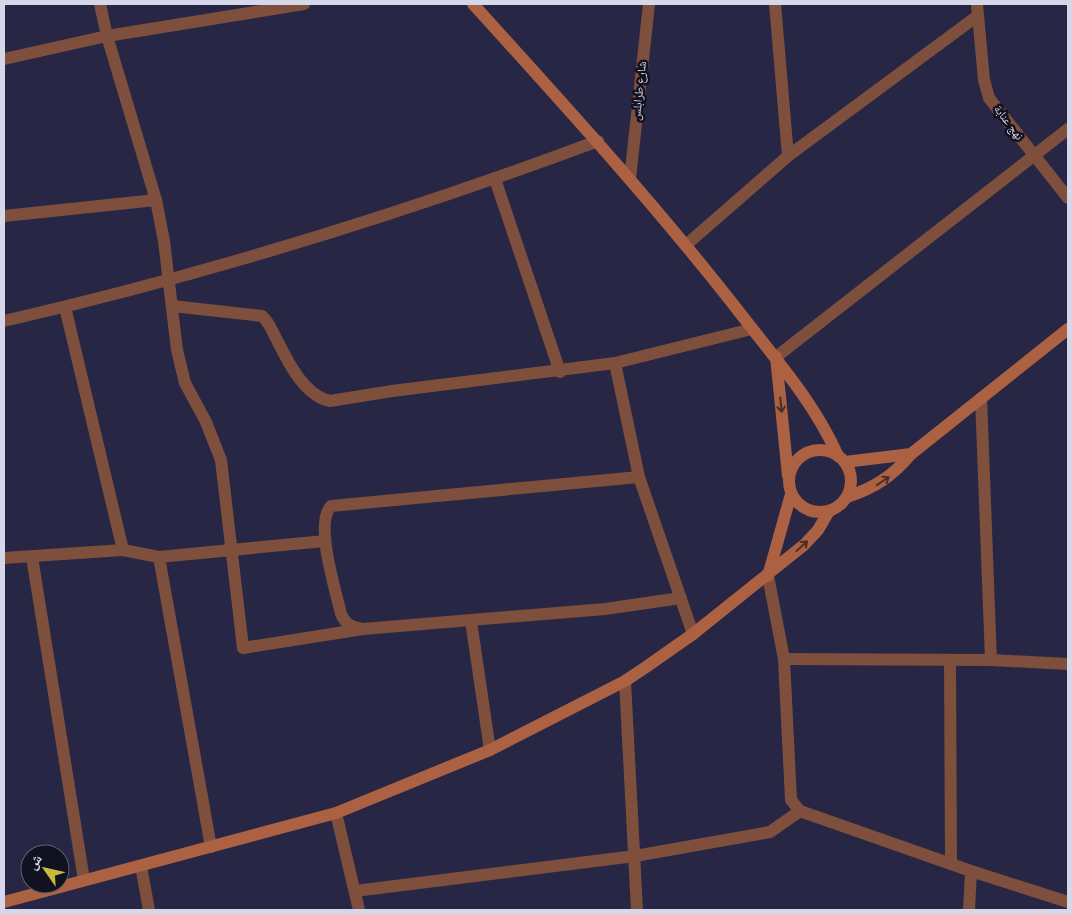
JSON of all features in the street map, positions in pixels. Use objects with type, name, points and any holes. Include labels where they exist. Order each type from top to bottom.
[{"type":"street","points":[[100,4],[107,36],[156,200],[169,281],[177,350],[185,383],[206,422],[221,460],[243,648],[363,629],[605,609],[681,598]]},
{"type":"street","points":[[4,58],[107,36],[304,4]]},
{"type":"street","points":[[473,4],[598,141],[776,357],[812,406],[841,459],[851,479],[847,497]]},
{"type":"street","name":"شارع طرابلس","points":[[630,179],[650,4]]},
{"type":"street","points":[[775,4],[788,156]]},
{"type":"street","name":"نهج عنابة","points":[[976,4],[984,80],[989,98],[1068,198]]},
{"type":"street","points":[[686,246],[788,156],[976,17]]},
{"type":"street","points":[[776,357],[1068,129]]},
{"type":"street","points":[[4,321],[169,281],[495,179],[598,141]]},
{"type":"street","points":[[495,179],[560,372]]},
{"type":"street","points":[[4,216],[156,200]]},
{"type":"street","points":[[172,306],[262,316],[270,324],[292,368],[310,390],[322,400],[330,402],[392,391],[560,372],[615,363],[752,329]]},
{"type":"street","points":[[65,307],[123,550]]},
{"type":"street","points":[[776,357],[791,494],[795,501],[807,510],[814,512],[829,511],[836,508],[847,497],[867,490],[883,481],[900,468],[912,454],[1068,329]]},
{"type":"street","points":[[615,363],[639,477],[693,634]]},
{"type":"street","points":[[981,398],[991,660]]},
{"type":"street","points":[[788,479],[791,468],[797,459],[806,453],[824,450],[841,459],[912,454]]},
{"type":"street","points":[[363,629],[352,627],[344,622],[325,541],[324,518],[326,511],[336,504],[639,477]]},
{"type":"street","points":[[791,494],[768,576],[784,658],[791,800],[800,811],[971,871],[1068,902]]},
{"type":"street","points":[[4,902],[336,812],[490,750],[624,680],[693,634],[768,576],[804,545],[818,530],[829,511]]},
{"type":"street","points":[[4,558],[123,550],[159,557],[325,541]]},
{"type":"street","points":[[32,557],[84,880]]},
{"type":"street","points":[[159,557],[211,847]]},
{"type":"street","points":[[470,620],[490,750]]},
{"type":"street","points":[[784,658],[991,660],[1068,664]]},
{"type":"street","points":[[950,661],[951,864]]},
{"type":"street","points":[[624,680],[637,910]]},
{"type":"street","points":[[355,891],[635,856],[770,832],[800,811]]},
{"type":"street","points":[[336,812],[359,910]]},
{"type":"street","points":[[141,866],[149,910]]},
{"type":"street","points":[[969,910],[971,871]]}]
